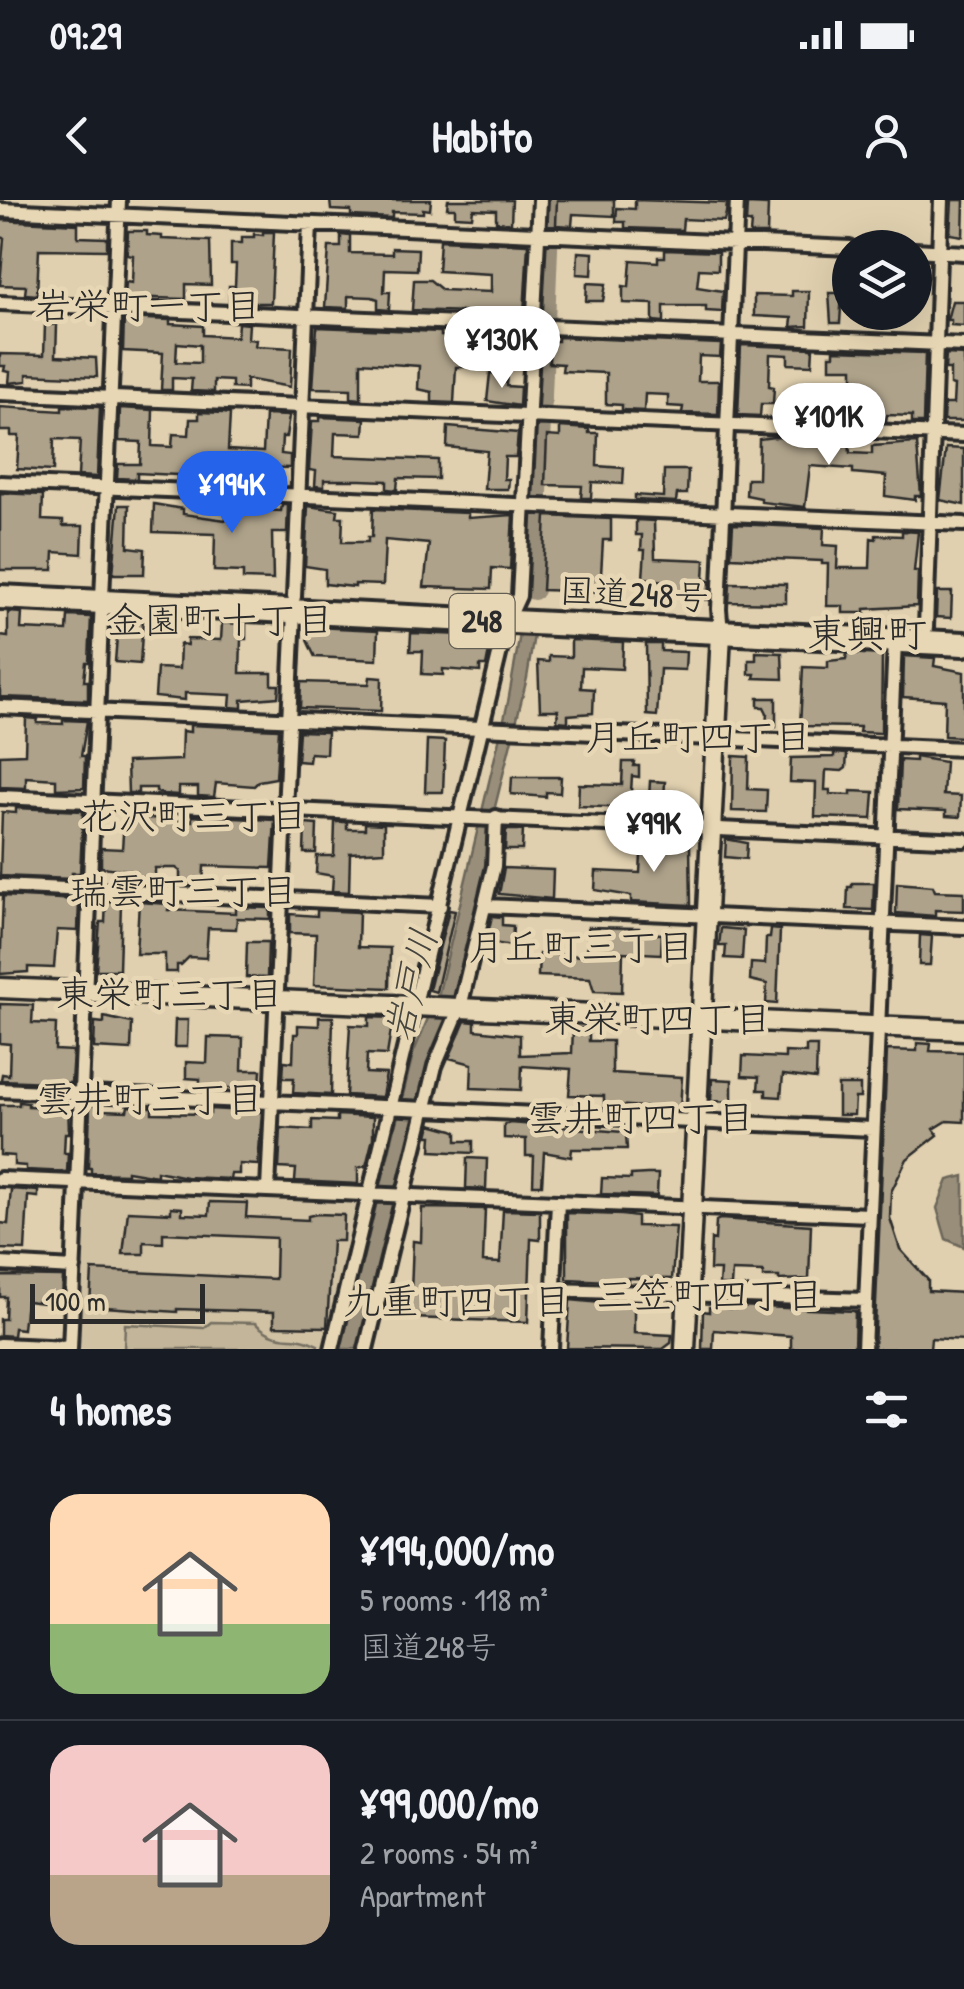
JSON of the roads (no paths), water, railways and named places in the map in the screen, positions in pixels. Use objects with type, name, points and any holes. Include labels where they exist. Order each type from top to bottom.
[{"type":"highway","name":"国道248号","points":[[0,585],[102,594],[721,626],[895,642],[964,644]]},
{"type":"highway","name":"国道248号","points":[[0,597],[102,594]]},
{"type":"highway","name":"国道248号","points":[[721,626],[964,629]]},
{"type":"street","points":[[0,1345],[70,1348],[119,200]]},
{"type":"street","points":[[332,1349],[423,1005],[461,815],[510,615],[519,596],[527,507],[540,200]]},
{"type":"street","points":[[685,1349],[716,737],[737,200]]},
{"type":"street","points":[[926,628],[942,200]]},
{"type":"street","points":[[0,210],[832,247]]},
{"type":"street","points":[[268,1190],[310,224]]},
{"type":"street","points":[[932,251],[964,252]]},
{"type":"street","points":[[0,303],[964,345]]},
{"type":"street","points":[[0,394],[964,435]]},
{"type":"street","points":[[0,483],[964,524]]},
{"type":"street","points":[[864,1349],[895,642]]},
{"type":"street","points":[[0,707],[964,749]]},
{"type":"street","points":[[0,797],[964,840]]},
{"type":"street","points":[[366,1349],[422,1109],[457,1007],[494,866],[495,817]]},
{"type":"street","points":[[0,886],[440,906]]},
{"type":"street","points":[[484,906],[964,927]]},
{"type":"street","points":[[0,988],[964,1030]]},
{"type":"street","points":[[0,1090],[873,1128]]},
{"type":"street","points":[[0,1179],[870,1215]]},
{"type":"street","points":[[551,1349],[558,1202]]},
{"type":"street","points":[[0,1264],[74,1268]]},
{"type":"street","points":[[554,1290],[866,1300]]},
{"type":"waterway","name":"岩戸川","points":[[534,590],[550,200]]},
{"type":"district","name":"岩栄町一丁目","points":[[148,306]]},
{"type":"district","name":"金園町十丁目","points":[[220,620]]},
{"type":"district","name":"東興町","points":[[867,633]]},
{"type":"district","name":"月丘町四丁目","points":[[698,737]]},
{"type":"district","name":"花沢町三丁目","points":[[194,816]]},
{"type":"district","name":"瑞雲町三丁目","points":[[184,891]]},
{"type":"district","name":"月丘町三丁目","points":[[581,947]]},
{"type":"district","name":"東栄町三丁目","points":[[170,994]]},
{"type":"district","name":"東栄町四丁目","points":[[658,1019]]},
{"type":"district","name":"雲井町三丁目","points":[[150,1099]]},
{"type":"district","name":"雲井町四丁目","points":[[641,1118]]},
{"type":"district","name":"三笠町四丁目","points":[[710,1295]]},
{"type":"district","name":"九重町四丁目","points":[[457,1301]]}]
